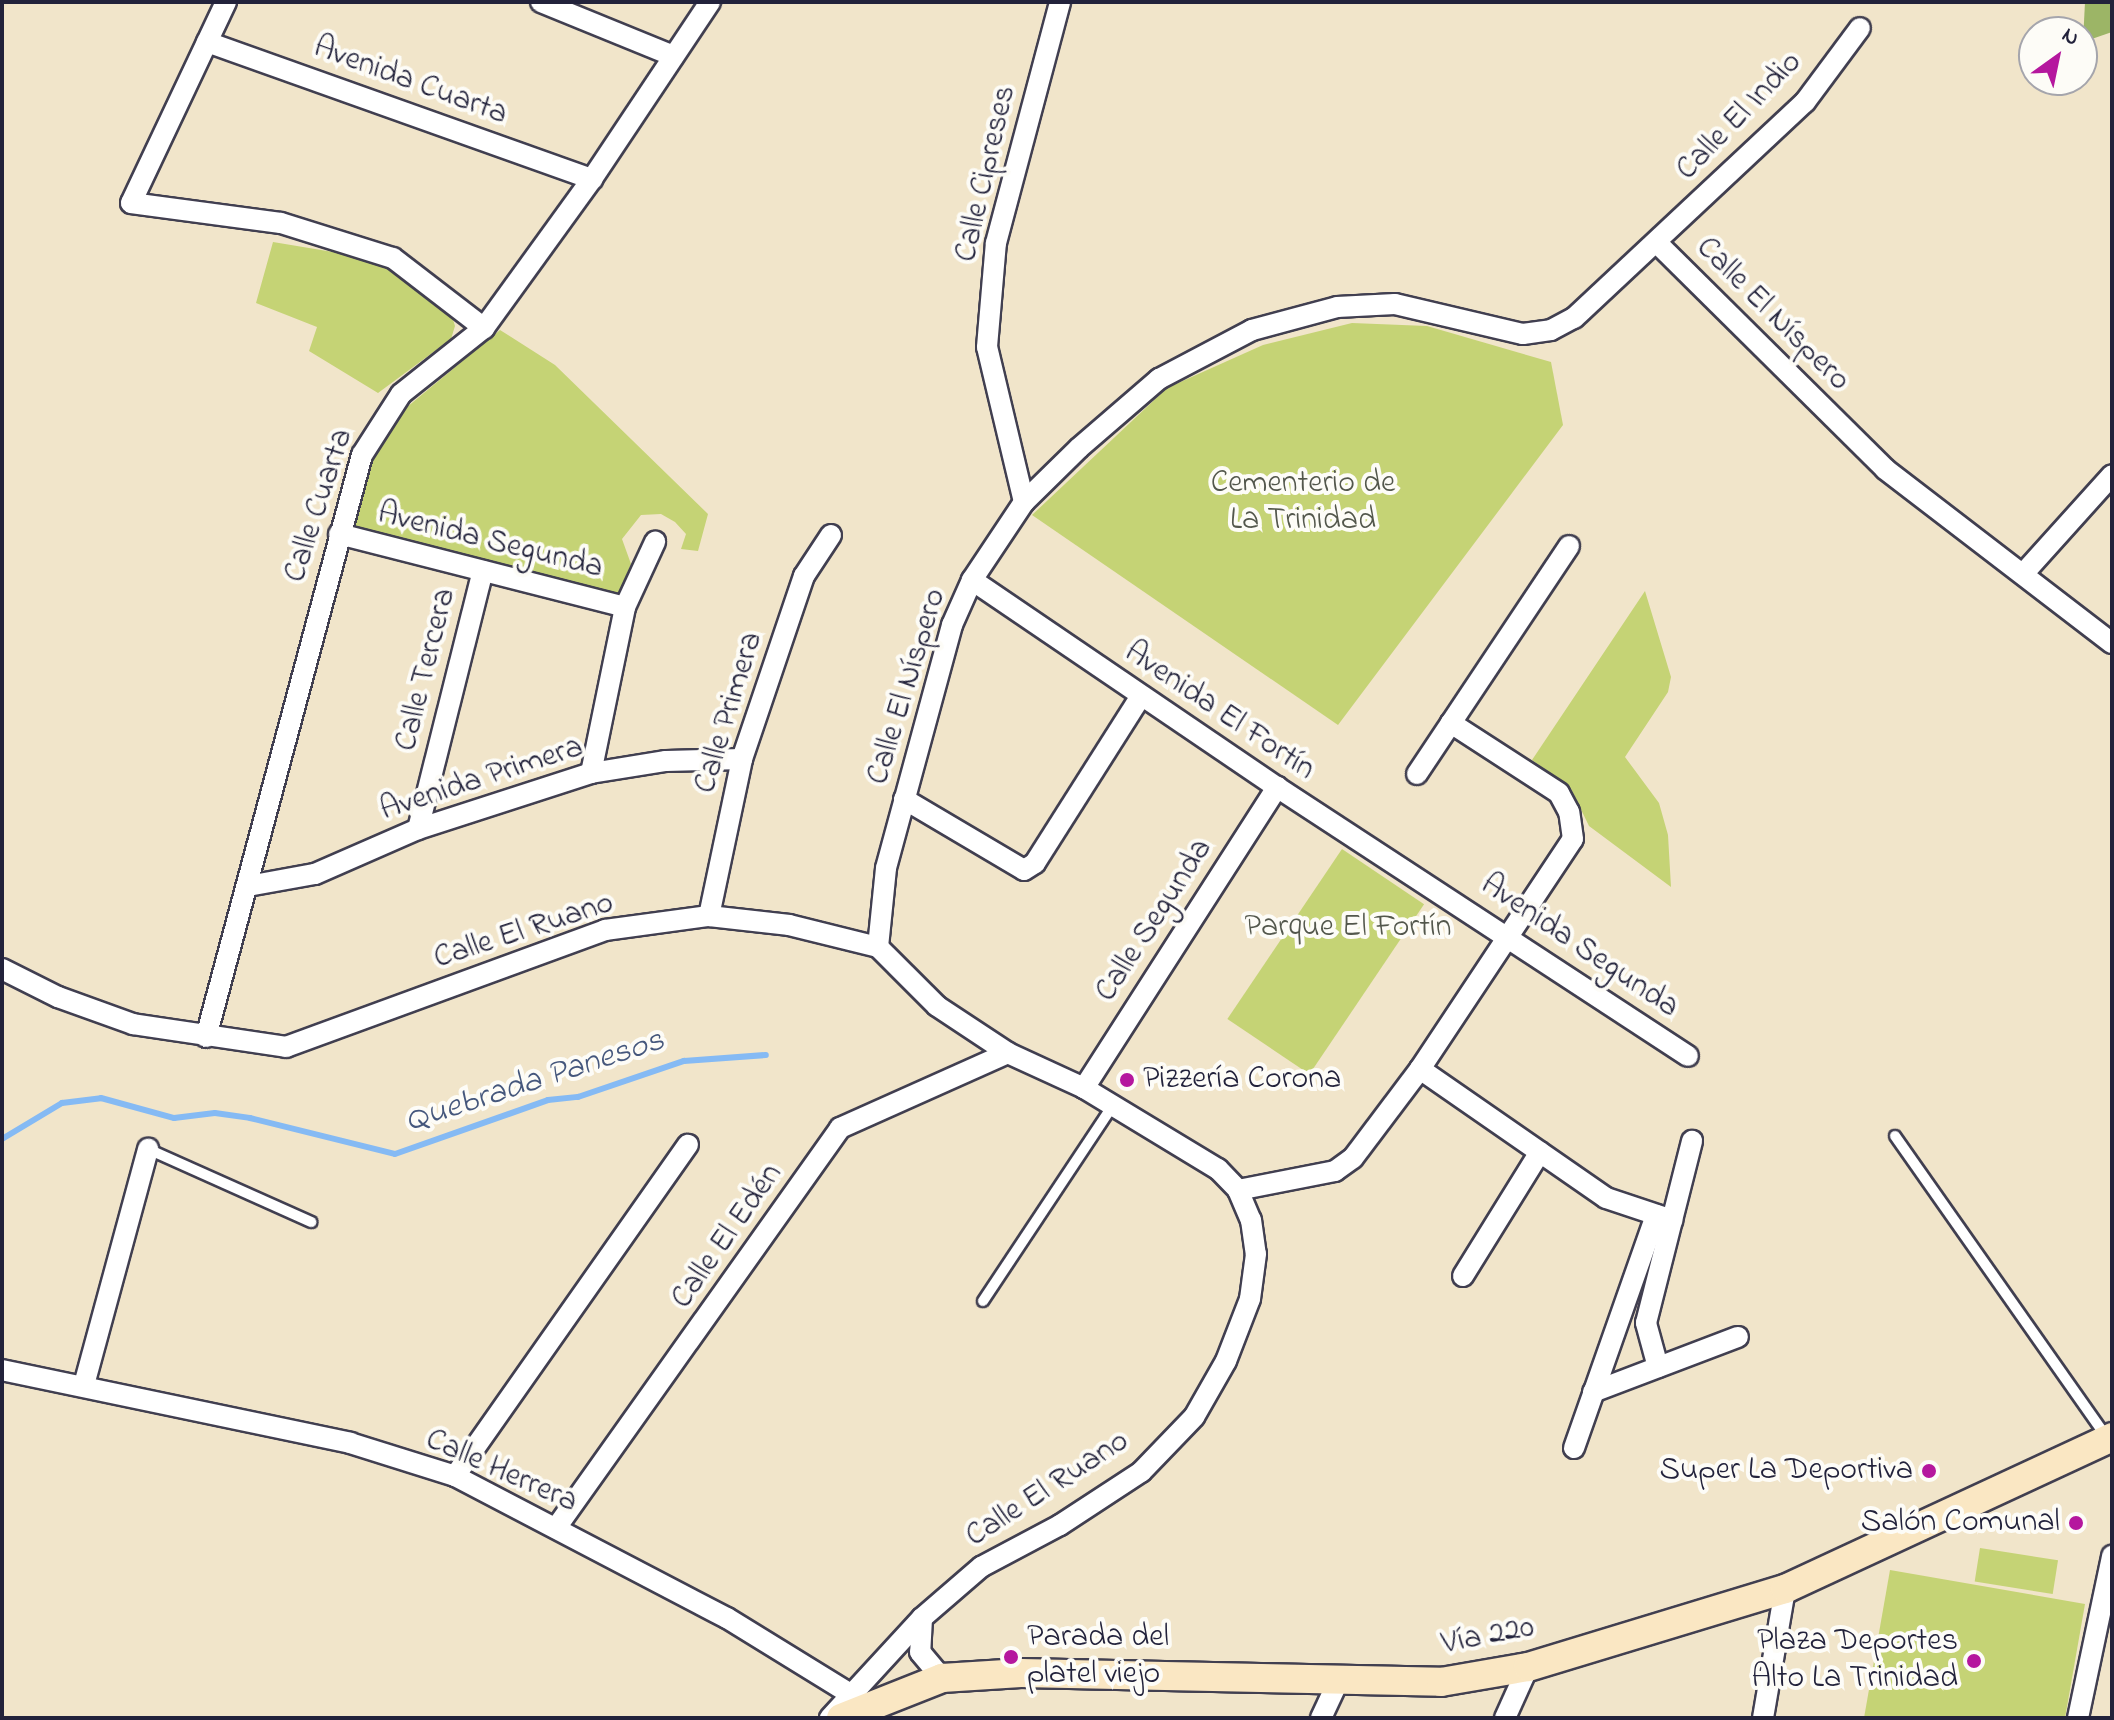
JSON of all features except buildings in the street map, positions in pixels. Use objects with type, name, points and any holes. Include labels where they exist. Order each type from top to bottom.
[{"type":"main road","name":"Vía 220","points":[[845,1705],[942,1678],[1021,1673],[1441,1682],[1528,1667],[1785,1589],[2110,1438]]},
{"type":"street","points":[[226,2],[131,203],[281,223],[393,258],[484,328]]},
{"type":"street","points":[[541,2],[673,56]]},
{"type":"street","name":"Calle Cuarta","points":[[206,1037],[248,886],[269,789],[362,455],[383,416],[401,394],[484,328],[592,179],[710,2]]},
{"type":"street","name":"Calle Cipreses","points":[[1024,502],[987,347],[996,243],[1060,2]]},
{"type":"street","name":"Calle El Indio","points":[[1657,243],[1805,102],[1860,28]]},
{"type":"street","name":"Avenida Cuarta","points":[[207,42],[592,179]]},
{"type":"street","name":"Calle El Níspero","points":[[878,947],[886,868],[933,687],[972,580],[1024,502],[1159,379],[1252,330],[1337,307],[1395,304],[1523,334],[1551,330],[1574,318],[1657,243],[1885,469],[2112,643]]},
{"type":"street","points":[[2023,574],[2112,475]]},
{"type":"street","name":"Avenida Segunda","points":[[339,534],[625,607]]},
{"type":"street","name":"Calle Primera","points":[[709,916],[742,759],[804,576],[831,535]]},
{"type":"street","points":[[591,773],[625,607],[655,542]]},
{"type":"street","points":[[1417,774],[1569,546]]},
{"type":"street","name":"Calle Tercera","points":[[418,829],[483,571]]},
{"type":"street","name":"Avenida El Fortín","points":[[972,580],[1277,787],[1436,889]]},
{"type":"street","points":[[904,799],[1024,870],[1035,863],[1141,696]]},
{"type":"street","points":[[1238,1190],[1335,1171],[1353,1158],[1420,1069],[1573,839],[1569,812],[1559,793],[1451,723]]},
{"type":"street","name":"Avenida Primera","points":[[248,886],[315,874],[418,829],[591,773],[666,761],[742,759]]},
{"type":"street","name":"Calle Segunda","points":[[1084,1088],[1277,787]]},
{"type":"street","name":"Avenida Segunda","points":[[1436,889],[1688,1056]]},
{"type":"street","name":"Calle El Ruano","points":[[2,969],[58,997],[133,1024],[286,1047],[305,1043],[605,930],[709,916],[789,925],[878,947],[937,1006],[1008,1053],[1084,1088],[1218,1169],[1238,1190],[1251,1220],[1256,1254],[1250,1299],[1226,1361],[1194,1417],[1141,1472],[1060,1525],[981,1567],[922,1618],[830,1718]]},
{"type":"street","name":"Calle El Edén","points":[[556,1528],[840,1128],[1008,1053]]},
{"type":"street","points":[[1420,1069],[1606,1198],[1664,1218]]},
{"type":"street","points":[[1574,1448],[1692,1141]]},
{"type":"street","points":[[455,1476],[688,1145]]},
{"type":"street","points":[[84,1385],[148,1149]]},
{"type":"street","points":[[1463,1276],[1540,1152]]},
{"type":"street","points":[[1658,1367],[1646,1323],[1664,1218]]},
{"type":"street","points":[[1593,1392],[1738,1337]]},
{"type":"street","name":"Calle Herrera","points":[[2,1370],[350,1443],[455,1476],[789,1652],[845,1705]]},
{"type":"street","points":[[2078,1718],[2108,1602],[2112,1556]]},
{"type":"street","points":[[1763,1718],[1785,1589]]},
{"type":"street","points":[[922,1618],[920,1652],[942,1678]]},
{"type":"street","points":[[1505,1718],[1528,1667]]},
{"type":"street","points":[[1321,1718],[1338,1682]]},
{"type":"lane","points":[[983,1301],[1113,1105]]},
{"type":"lane","points":[[1895,1136],[2110,1438]]},
{"type":"lane","points":[[148,1149],[311,1222]]},
{"type":"green space","points":[[2085,2],[2112,2],[2112,32],[2098,37],[2098,16],[2084,16]]},
{"type":"green space","points":[[273,242],[369,258],[421,288],[451,313],[455,326],[451,339],[378,393],[309,351],[317,327],[256,303]]},
{"type":"green space","name":"Cementerio de La Trinidad","points":[[1352,323],[1427,326],[1551,362],[1563,425],[1338,725],[1032,515],[1167,388],[1263,345]]},
{"type":"green space","points":[[500,330],[555,365],[708,514],[698,551],[681,549],[686,534],[675,522],[661,514],[641,515],[622,539],[631,564],[618,595],[350,527],[373,451],[401,412]]},
{"type":"green space","points":[[1645,591],[1671,677],[1668,692],[1625,757],[1659,803],[1668,835],[1671,887],[1589,826],[1571,789],[1532,760]]},
{"type":"green space","name":"Parque El Fortín","points":[[1342,849],[1424,904],[1309,1074],[1227,1019]]},
{"type":"green space","points":[[1980,1548],[2058,1560],[2053,1594],[1975,1582]]},
{"type":"green space","name":"Plaza Deportes Alto La Trinidad","points":[[1890,1570],[2085,1604],[2065,1718],[1864,1718]]},
{"type":"waterway","name":"Quebrada Panesos","points":[[2,1139],[62,1103],[101,1098],[174,1118],[215,1113],[250,1118],[395,1154],[548,1100],[578,1097],[684,1061],[766,1055]]},
{"type":"place","name":"Pizzería Corona","points":[[1127,1080]]},
{"type":"place","name":"Super La Deportiva","points":[[1929,1471]]},
{"type":"place","name":"Salón Comunal","points":[[2076,1523]]},
{"type":"place","name":"Parada del platel viejo","points":[[1011,1657]]},
{"type":"place","name":"Plaza Deportes Alto La Trinidad","points":[[1974,1661]]}]
